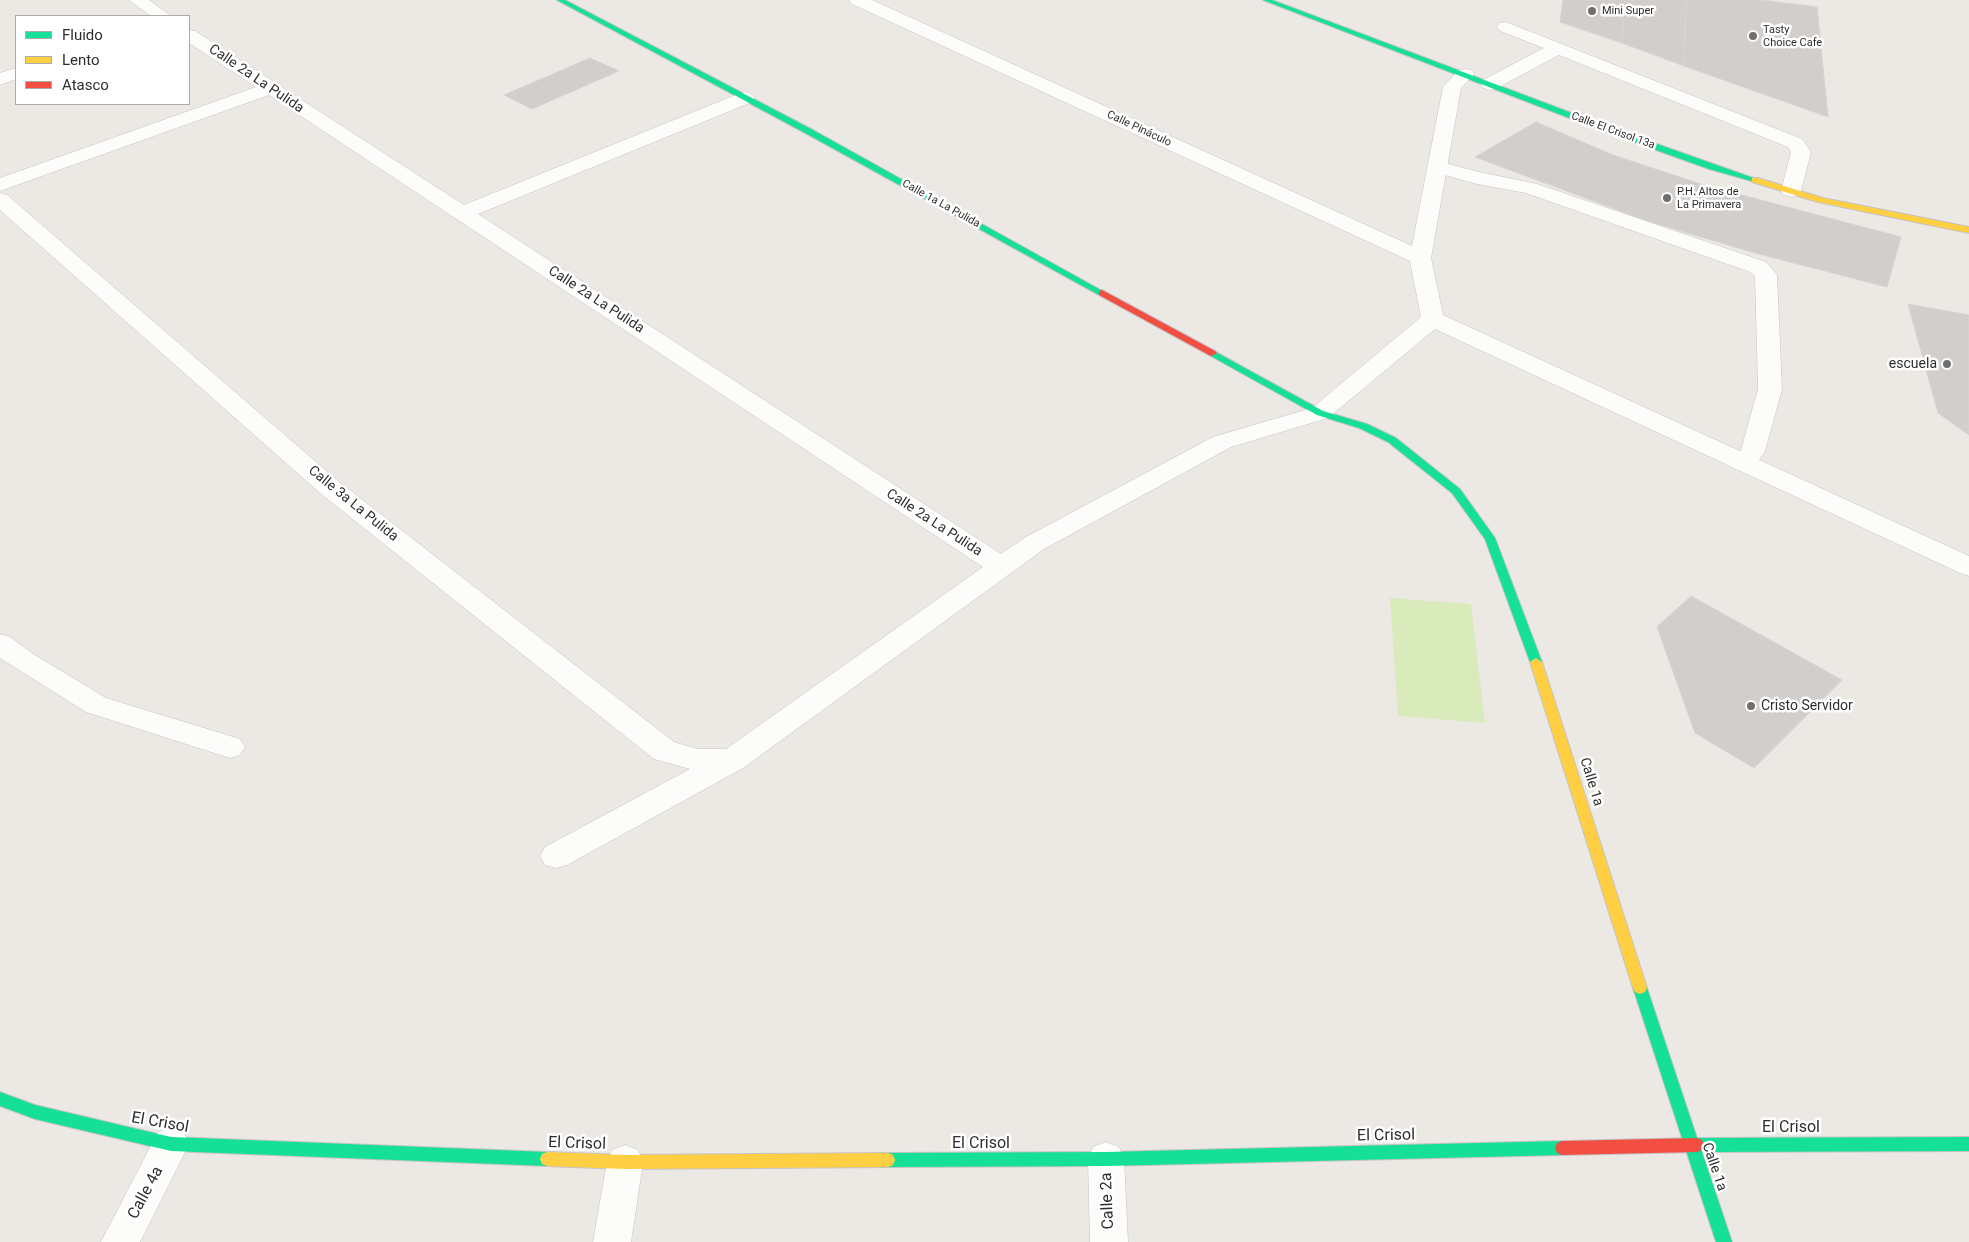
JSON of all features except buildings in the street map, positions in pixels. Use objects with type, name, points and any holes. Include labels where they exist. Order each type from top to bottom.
[{"type":"street","points":[[138,0],[160,15]]},
{"type":"street","name":"Calle 1a La Pulida","points":[[560,0],[745,98],[1320,413]]},
{"type":"street","name":"Calle Pináculo","points":[[858,0],[1420,258]]},
{"type":"street","name":"Calle El Crisol 13a","points":[[1266,0],[1606,129],[1712,167],[1821,200],[1969,230]]},
{"type":"street","points":[[1506,27],[1795,143],[1801,152],[1791,191]]},
{"type":"street","name":"Calle 2a La Pulida","points":[[190,35],[269,89],[463,213],[1002,567]]},
{"type":"street","points":[[1490,84],[1558,48]]},
{"type":"street","points":[[0,79],[15,73]]},
{"type":"street","points":[[1433,319],[1420,258],[1452,87],[1465,74]]},
{"type":"street","points":[[0,185],[269,89]]},
{"type":"street","points":[[463,213],[745,98]]},
{"type":"street","points":[[1437,167],[1477,178],[1530,188],[1758,266],[1766,275],[1770,390],[1753,451],[1744,463]]},
{"type":"street","name":"Calle 3a La Pulida","points":[[0,200],[329,486],[664,751],[697,760],[732,760]]},
{"type":"street","points":[[556,856],[732,760],[1035,543],[1222,442],[1320,413],[1433,319]]},
{"type":"street","points":[[1433,319],[1969,567]]},
{"type":"street","name":"Calle 1a","points":[[1320,413],[1363,426],[1392,440],[1456,491],[1490,538],[1545,686],[1634,972],[1724,1242]]},
{"type":"street","points":[[0,644],[23,661],[96,705],[230,748]]},
{"type":"street","name":"El Crisol","points":[[0,1099],[35,1112],[171,1144],[625,1162],[1106,1159],[1691,1145],[1969,1144]]},
{"type":"street","name":"Calle 4a","points":[[120,1242],[171,1144]]},
{"type":"street","name":"Calle 2a","points":[[1106,1159],[1109,1242]]},
{"type":"street","points":[[612,1242],[625,1162]]},
{"type":"green space","points":[[1390,598],[1471,604],[1485,723],[1398,716]]},
{"type":"traffic: fast","points":[[560,0],[810,132],[1102,293]]},
{"type":"traffic: fast","points":[[1266,0],[1606,129],[1712,167],[1755,180]]},
{"type":"traffic: fast","points":[[1212,353],[1320,413],[1363,426],[1392,440],[1456,491],[1490,538],[1536,662]]},
{"type":"traffic: fast","points":[[1640,988],[1724,1242]]},
{"type":"traffic: fast","points":[[0,1099],[35,1112],[171,1144],[547,1159]]},
{"type":"traffic: fast","points":[[1697,1145],[1969,1144]]},
{"type":"traffic: fast","points":[[888,1160],[1106,1159],[1562,1148]]},
{"type":"traffic: slow","points":[[1755,180],[1821,200],[1969,230]]},
{"type":"traffic: slow","points":[[1536,662],[1640,988]]},
{"type":"traffic: slow","points":[[547,1159],[625,1162],[888,1160]]},
{"type":"traffic: jam","points":[[1102,293],[1212,353]]},
{"type":"traffic: jam","points":[[1562,1148],[1697,1145]]},
{"type":"place","name":"Mini Super","points":[[1592,11]]},
{"type":"place","name":"Tasty Choice Cafe","points":[[1753,36]]},
{"type":"place","name":"P.H. Altos de La Primavera","points":[[1667,198]]},
{"type":"place","name":"escuela","points":[[1947,364]]},
{"type":"place","name":"Cristo Servidor","points":[[1751,706]]}]
